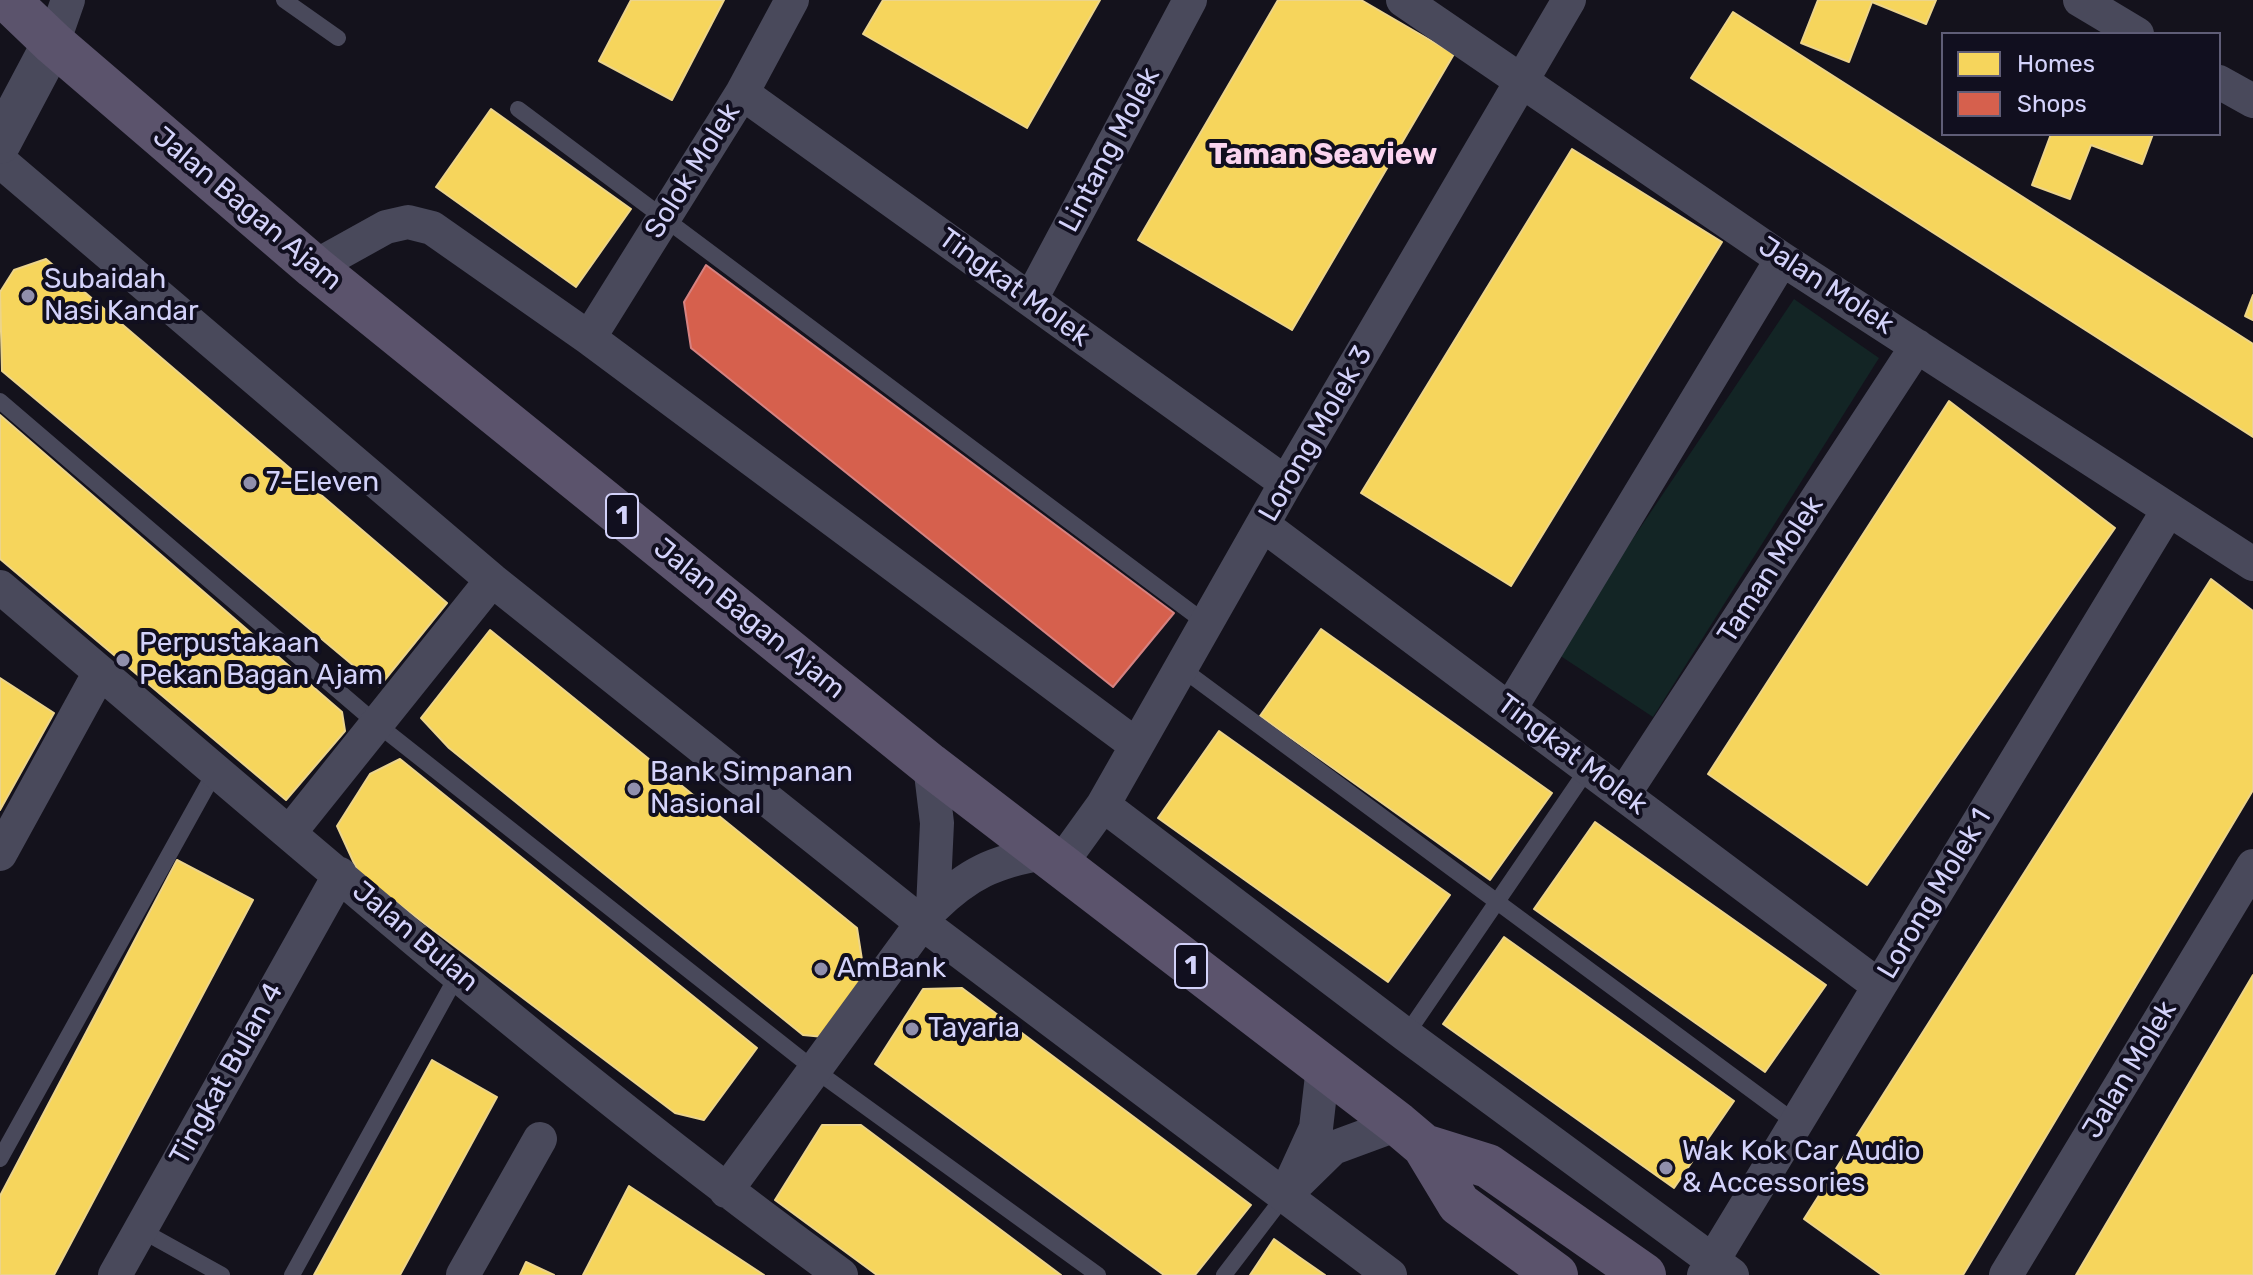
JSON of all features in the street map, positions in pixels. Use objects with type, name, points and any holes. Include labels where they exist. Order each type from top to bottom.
[{"type":"main road","name":"1","points":[[8,0],[53,43]]},
{"type":"main road","name":"Jalan Bagan Ajam","points":[[53,43],[314,267],[930,765],[1051,859],[1411,1135],[1488,1166],[1644,1275]]},
{"type":"main road","name":"Jalan Bagan Ajam","points":[[1411,1135],[1459,1204],[1556,1275]]},
{"type":"street","points":[[0,143],[53,43],[68,0]]},
{"type":"street","name":"Solok Molek","points":[[589,338],[742,93],[792,0]]},
{"type":"street","name":"Lintang Molek","points":[[1031,299],[1190,0]]},
{"type":"street","name":"Jalan Molek","points":[[1403,0],[1782,259],[2167,512],[2253,564]]},
{"type":"street","name":"Lorong Molek 3","points":[[1051,859],[1103,805],[1286,483],[1569,0]]},
{"type":"street","points":[[2080,0],[2120,30]]},
{"type":"street","points":[[2221,83],[2253,101]]},
{"type":"street","name":"Tingkat Molek","points":[[742,93],[1286,483]]},
{"type":"street","points":[[0,161],[492,580],[1390,1275]]},
{"type":"street","points":[[314,267],[386,227],[408,222],[432,228],[589,338],[1136,745]]},
{"type":"street","points":[[1510,709],[1782,259]]},
{"type":"street","name":"Taman Molek","points":[[1624,794],[1917,346]]},
{"type":"street","name":"Lorong Molek 1","points":[[1716,1270],[1796,1123],[2167,512]]},
{"type":"street","name":"Tingkat Molek","points":[[1263,525],[1879,986]]},
{"type":"street","points":[[290,832],[492,580]]},
{"type":"street","name":"Jalan Bulan","points":[[0,587],[458,974],[726,1191],[841,1275]]},
{"type":"street","points":[[0,854],[100,672]]},
{"type":"street","points":[[928,916],[937,823],[930,765]]},
{"type":"street","points":[[1103,805],[1716,1270]]},
{"type":"street","points":[[726,1191],[928,916],[961,881],[1001,861],[1051,859]]},
{"type":"street","name":"Jalan Molek","points":[[2006,1275],[2253,866]]},
{"type":"street","name":"Tingkat Bulan 4","points":[[115,1275],[340,874]]},
{"type":"street","points":[[1286,1194],[1316,1128],[1323,1067]]},
{"type":"street","points":[[1286,1194],[1333,1148],[1411,1135]]},
{"type":"street","points":[[463,1275],[540,1139]]},
{"type":"lane","points":[[284,0],[338,38]]},
{"type":"lane","points":[[518,109],[1207,624]]},
{"type":"lane","points":[[0,401],[377,724],[815,1070],[1098,1275]]},
{"type":"lane","points":[[1181,668],[1796,1123]]},
{"type":"lane","points":[[1406,1035],[1589,767]]},
{"type":"lane","points":[[0,1159],[216,770]]},
{"type":"lane","points":[[292,1275],[458,974]]},
{"type":"lane","points":[[1224,1275],[1286,1194]]},
{"type":"lane","points":[[139,1229],[222,1275]]},
{"type":"shaded area","points":[[1794,299],[1879,358],[1653,717],[1556,653]]},
{"type":"building: Homes","points":[[631,0],[724,0],[672,100],[599,61]]},
{"type":"building: Homes","points":[[883,0],[1100,0],[1027,128],[863,34]]},
{"type":"building: Homes","points":[[1278,0],[1361,0],[1454,54],[1292,330],[1138,240]]},
{"type":"building: Homes","points":[[1818,0],[1936,0],[1926,24],[1872,2],[1849,62],[1801,43]]},
{"type":"building: Homes","points":[[1733,12],[2253,344],[2253,437],[1691,78]]},
{"type":"building: Homes","points":[[491,109],[631,209],[576,287],[436,187]]},
{"type":"building: Homes","points":[[2050,136],[2152,136],[2142,164],[2091,145],[2070,199],[2032,185]]},
{"type":"building: Homes","points":[[1572,149],[1722,242],[1511,586],[1361,493]]},
{"type":"building: Homes","points":[[46,259],[447,603],[379,687],[2,371],[0,292],[14,270]]},
{"type":"building: Homes","points":[[2253,295],[2253,320],[2245,316]]},
{"type":"building: Homes","points":[[1949,401],[2115,528],[1867,885],[1708,774]]},
{"type":"building: Homes","points":[[0,415],[342,712],[345,731],[286,800],[0,559]]},
{"type":"building: Homes","points":[[2211,579],[2253,611],[2253,790],[1963,1275],[1882,1275],[1804,1219]]},
{"type":"building: Homes","points":[[1321,629],[1552,793],[1490,880],[1260,716]]},
{"type":"building: Homes","points":[[490,630],[857,928],[865,979],[824,1037],[803,1035],[449,748],[421,718]]},
{"type":"building: Homes","points":[[0,678],[54,713],[0,810]]},
{"type":"building: Homes","points":[[1219,731],[1450,895],[1388,982],[1158,818]]},
{"type":"building: Homes","points":[[400,759],[757,1048],[704,1120],[675,1113],[359,874],[337,826],[370,774]]},
{"type":"building: Homes","points":[[1595,822],[1826,985],[1765,1072],[1534,909]]},
{"type":"building: Homes","points":[[177,860],[253,900],[54,1275],[0,1275],[0,1196]]},
{"type":"building: Homes","points":[[1504,937],[1734,1101],[1674,1188],[1443,1024]]},
{"type":"building: Homes","points":[[2253,975],[2253,1275],[2076,1275]]},
{"type":"building: Homes","points":[[962,988],[1251,1205],[1195,1275],[1164,1275],[875,1064],[923,989]]},
{"type":"building: Homes","points":[[432,1060],[497,1097],[400,1275],[314,1275]]},
{"type":"building: Homes","points":[[822,1125],[861,1125],[1061,1275],[877,1275],[775,1200]]},
{"type":"building: Homes","points":[[629,1186],[764,1275],[583,1275]]},
{"type":"building: Homes","points":[[1274,1239],[1299,1257],[1325,1275],[1250,1275]]},
{"type":"building: Homes","points":[[526,1262],[554,1275],[520,1275]]},
{"type":"building: Shops","points":[[706,265],[1174,613],[1113,687],[691,348],[684,302]]},
{"type":"place","name":"Subaidah Nasi Kandar","points":[[28,296]]},
{"type":"place","name":"7-Eleven","points":[[250,483]]},
{"type":"place","name":"Perpustakaan Pekan Bagan Ajam","points":[[123,660]]},
{"type":"place","name":"Bank Simpanan Nasional","points":[[634,789]]},
{"type":"place","name":"AmBank","points":[[821,969]]},
{"type":"place","name":"Tayaria","points":[[912,1029]]},
{"type":"place","name":"Wak Kok Car Audio & Accessories","points":[[1666,1168]]},
{"type":"district","name":"Taman Seaview","points":[[1323,155]]}]
